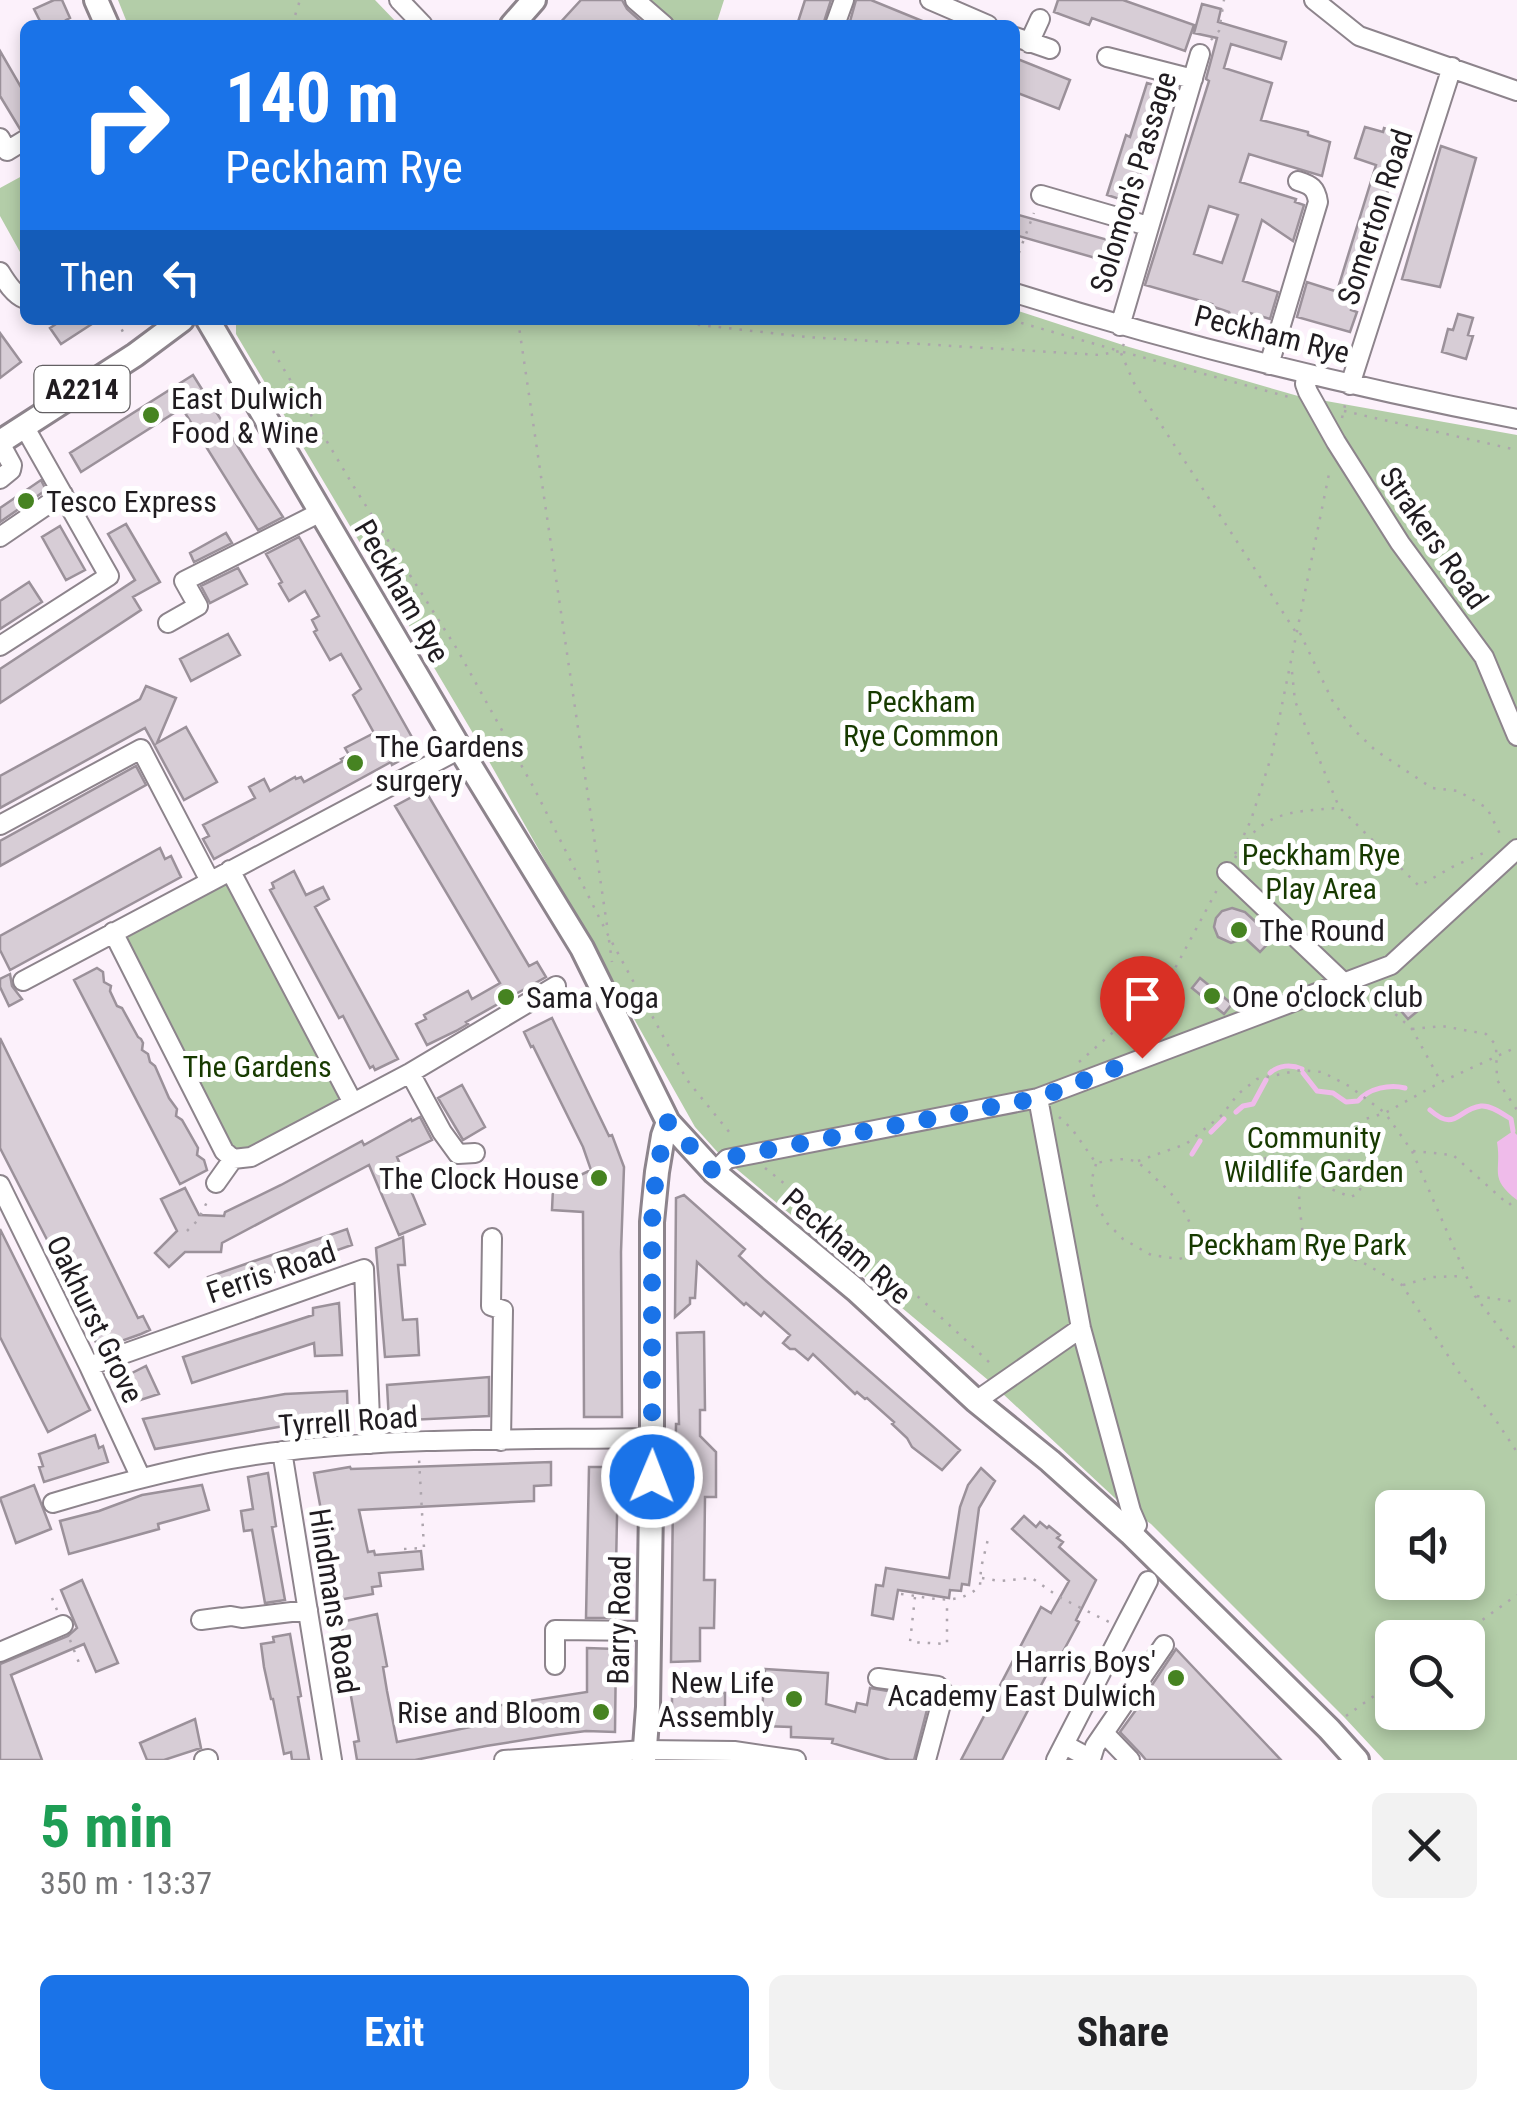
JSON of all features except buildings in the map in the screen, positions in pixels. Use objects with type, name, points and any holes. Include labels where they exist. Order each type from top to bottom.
[{"type":"main road","points":[[516,20],[534,0]]},
{"type":"main road","name":"A2214","points":[[7,433],[135,355],[175,325]]},
{"type":"main road","name":"Peckham Rye","points":[[211,325],[582,948],[668,1122],[714,1172],[856,1290],[976,1401],[1139,1541],[1357,1760]]},
{"type":"main road","name":"Barry Road","points":[[644,1755],[648,1707],[652,1222],[656,1172],[668,1122]]},
{"type":"street","points":[[400,0],[418,20]]},
{"type":"street","points":[[634,0],[658,20]]},
{"type":"street","points":[[930,0],[976,20]]},
{"type":"street","points":[[1314,0],[1359,36],[1517,91]]},
{"type":"street","points":[[1040,19],[1022,40],[1050,48]]},
{"type":"street","name":"Solomon's Passage","points":[[1120,326],[1200,54]]},
{"type":"street","points":[[1107,57],[1192,80]]},
{"type":"street","name":"Somerton Road","points":[[1350,384],[1452,67]]},
{"type":"street","points":[[0,138],[7,150],[20,143]]},
{"type":"street","points":[[1269,366],[1318,202],[1311,185],[1298,181]]},
{"type":"street","points":[[1041,195],[1148,226]]},
{"type":"street","points":[[0,272],[20,297]]},
{"type":"street","name":"Peckham Rye","points":[[1020,296],[1269,366],[1517,419]]},
{"type":"street","name":"Strakers Road","points":[[1306,374],[1305,388],[1400,544],[1484,656],[1517,736]]},
{"type":"street","points":[[0,478],[12,465],[7,433]]},
{"type":"street","points":[[0,646],[109,576],[63,494],[7,433]]},
{"type":"street","points":[[0,536],[63,494]]},
{"type":"street","points":[[168,624],[198,606],[184,581],[321,512]]},
{"type":"street","points":[[0,825],[141,749],[210,881]]},
{"type":"street","points":[[23,981],[460,749]]},
{"type":"street","points":[[714,1172],[726,1158],[1038,1098],[1391,964],[1476,895],[1512,848]]},
{"type":"street","points":[[230,870],[353,1103]]},
{"type":"street","points":[[1227,872],[1343,982]]},
{"type":"street","points":[[113,932],[224,1151],[233,1159]]},
{"type":"street","points":[[216,1183],[233,1159],[250,1157],[410,1074],[556,986]]},
{"type":"street","points":[[410,1074],[458,1154],[474,1153]]},
{"type":"street","points":[[1038,1098],[1081,1328],[1137,1525]]},
{"type":"street","name":"Oakhurst Grove","points":[[0,1185],[140,1476]]},
{"type":"street","points":[[492,1238],[491,1306],[503,1310],[500,1441]]},
{"type":"street","name":"Ferris Road","points":[[89,1366],[364,1269],[371,1444]]},
{"type":"street","points":[[976,1401],[1081,1328]]},
{"type":"street","name":"Tyrrell Road","points":[[53,1503],[140,1476],[282,1451],[418,1442],[652,1438]]},
{"type":"street","name":"Hindmans Road","points":[[282,1451],[332,1760]]},
{"type":"street","points":[[1148,1581],[1060,1752],[1091,1760],[1095,1746],[1164,1646]]},
{"type":"street","points":[[200,1620],[308,1610]]},
{"type":"street","points":[[0,1652],[63,1625]]},
{"type":"street","points":[[555,1665],[555,1630],[649,1631]]},
{"type":"street","points":[[878,1678],[938,1686],[944,1693],[926,1760]]},
{"type":"street","points":[[1104,1733],[1130,1760]]},
{"type":"street","points":[[504,1760],[734,1752],[796,1760]]},
{"type":"path","points":[[1200,54],[1219,31],[1224,0]]},
{"type":"path","points":[[1020,250],[1041,195]]},
{"type":"path","points":[[1020,323],[1294,398]]},
{"type":"path","points":[[519,325],[613,966]]},
{"type":"path","points":[[703,325],[806,336],[1100,355],[1120,351]]},
{"type":"path","points":[[273,351],[457,649],[687,1080],[748,1154],[907,1286],[1006,1379]]},
{"type":"path","points":[[1120,351],[1134,383],[1298,633],[1332,700],[1352,728],[1375,750],[1432,788],[1458,791],[1487,808],[1512,848]]},
{"type":"path","points":[[1344,411],[1517,450]]},
{"type":"path","points":[[1227,872],[1272,754],[1336,442]]},
{"type":"path","points":[[1292,666],[1295,700],[1339,808],[1420,886],[1489,851]]},
{"type":"path","points":[[1080,1061],[1165,986],[1241,848],[1261,824],[1290,812],[1339,808]]},
{"type":"path","points":[[1370,992],[1408,1026],[1441,1082]]},
{"type":"path","points":[[1408,1026],[1442,1026],[1486,1034],[1496,1045],[1496,1080],[1517,1110]]},
{"type":"path","points":[[1340,1140],[1342,1164],[1332,1175],[1280,1184],[1268,1178],[1260,1163],[1300,1139],[1340,1140],[1362,1120],[1385,1113],[1517,1047]]},
{"type":"path","points":[[1136,1162],[1186,1144],[1257,1079],[1300,1070],[1322,1072],[1385,1113],[1412,1151],[1475,1296],[1517,1351]]},
{"type":"path","points":[[1038,1098],[1072,1130],[1096,1162]]},
{"type":"path","points":[[1310,1181],[1351,1197],[1359,1193],[1362,1186],[1340,1140]]},
{"type":"path","points":[[1412,1151],[1453,1155],[1508,1205],[1516,1199]]},
{"type":"path","points":[[1096,1162],[1136,1162],[1180,1202],[1201,1252]]},
{"type":"path","points":[[1096,1162],[1090,1182],[1094,1202],[1107,1223],[1123,1238],[1151,1255],[1179,1259],[1201,1252],[1303,1244],[1362,1262],[1402,1285],[1517,1452]]},
{"type":"path","points":[[187,1231],[198,1220],[216,1183]]},
{"type":"path","points":[[1301,1183],[1298,1200],[1303,1244]]},
{"type":"path","points":[[1402,1285],[1432,1277],[1466,1276]]},
{"type":"path","points":[[1475,1296],[1517,1302]]},
{"type":"path","points":[[404,1549],[424,1548],[418,1442]]},
{"type":"path","points":[[901,1594],[948,1601],[972,1594],[980,1586],[989,1535]]},
{"type":"path","points":[[982,1578],[1032,1578],[1123,1630]]},
{"type":"path","points":[[916,1596],[910,1642],[947,1644],[948,1601]]},
{"type":"path","points":[[1483,1620],[1517,1596]]},
{"type":"path","points":[[1329,1729],[1375,1695]]},
{"type":"green space","points":[[118,0],[375,0],[394,20],[126,20]]},
{"type":"green space","points":[[650,0],[724,0],[718,20],[672,20]]},
{"type":"green space","points":[[20,177],[20,252],[0,216],[0,188]]},
{"type":"green space","name":"Peckham Rye Common","points":[[1020,312],[1298,396],[1517,435],[1517,861],[1503,861],[1517,864],[1517,1760],[1384,1760],[1151,1524],[1117,1500],[988,1380],[721,1156],[695,1127],[477,740],[236,334],[236,325],[1020,325]]},
{"type":"green space","name":"The Gardens","points":[[229,878],[346,1100],[249,1151],[236,1153],[228,1147],[119,935]]},
{"type":"shaded area","points":[[1513,1131],[1517,1135],[1517,1200],[1502,1185],[1498,1174],[1497,1142]]},
{"type":"waterway","points":[[1270,1073],[1285,1066],[1302,1069]]},
{"type":"waterway","points":[[1303,1073],[1317,1091],[1333,1093],[1346,1102],[1358,1101],[1380,1088],[1405,1088]]},
{"type":"waterway","points":[[1236,1112],[1253,1104],[1266,1080]]},
{"type":"waterway","points":[[1430,1110],[1451,1120],[1473,1108],[1489,1107],[1511,1119],[1513,1131]]},
{"type":"waterway","points":[[1211,1132],[1224,1119]]},
{"type":"waterway","points":[[1192,1154],[1200,1141]]},
{"type":"place","name":"East Dulwich Food & Wine","points":[[151,415]]},
{"type":"place","name":"Tesco Express","points":[[26,501]]},
{"type":"place","name":"The Gardens surgery","points":[[355,763]]},
{"type":"place","name":"The Round","points":[[1239,930]]},
{"type":"place","name":"One o'clock club","points":[[1212,996]]},
{"type":"place","name":"Sama Yoga","points":[[506,997]]},
{"type":"place","name":"The Clock House","points":[[599,1178]]},
{"type":"place","name":"Harris Boys' Academy East Dulwich","points":[[1176,1678]]},
{"type":"place","name":"New Life Assembly","points":[[794,1699]]},
{"type":"place","name":"Rise and Bloom","points":[[601,1712]]},
{"type":"route","points":[[652,1477],[652,1222],[656,1172],[668,1122],[714,1172],[726,1158],[1038,1098],[1142,1058]]},
{"type":"park label","name":"Peckham Rye Play Area","points":[[1321,871]]},
{"type":"park label","name":"Community Wildlife Garden","points":[[1314,1154]]},
{"type":"park label","name":"Peckham Rye Park","points":[[1297,1244]]}]
